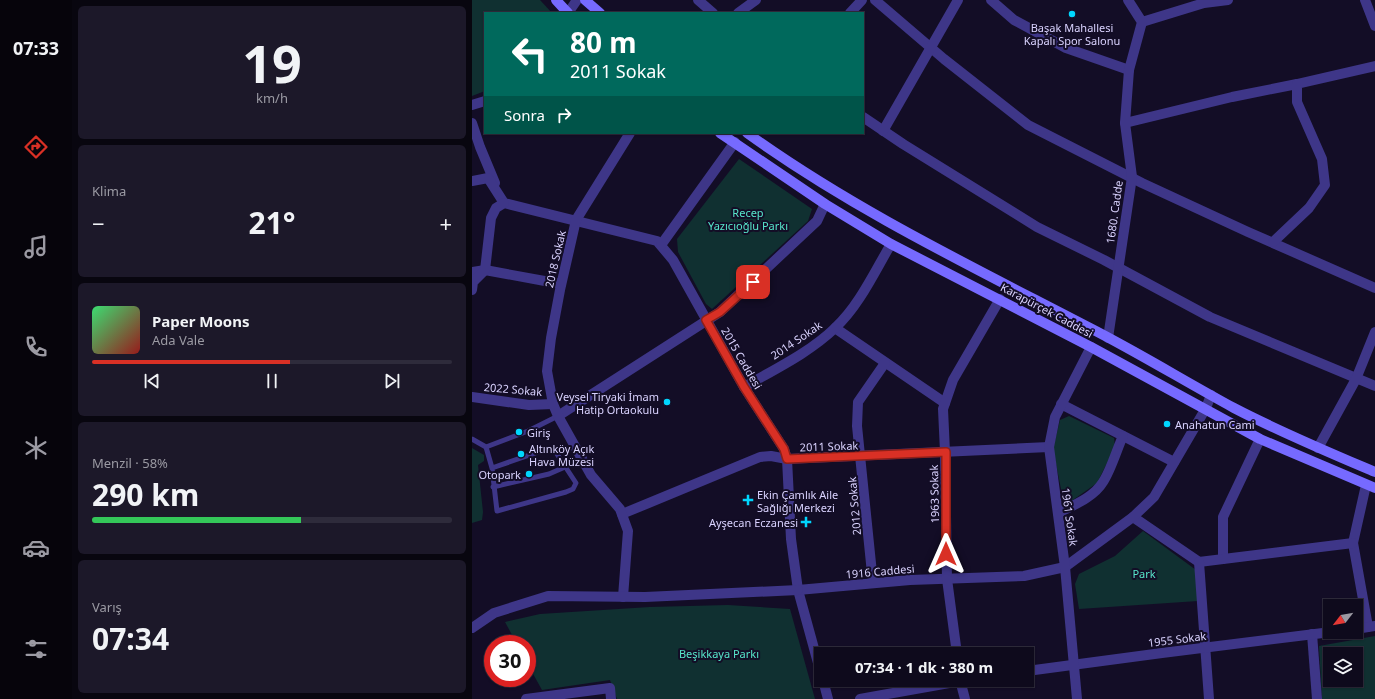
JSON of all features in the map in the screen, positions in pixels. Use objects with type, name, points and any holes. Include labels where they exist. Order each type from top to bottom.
[{"type":"main road","points":[[556,0],[567,12]]},
{"type":"main road","points":[[585,0],[599,12]]},
{"type":"main road","name":"Karapürçek Caddesi","points":[[722,134],[825,204],[891,244],[1091,347],[1206,408],[1260,439],[1370,487]]},
{"type":"main road","name":"Karapürçek Caddesi","points":[[748,134],[784,160],[905,232],[1108,338],[1236,408],[1318,448],[1375,472]]},
{"type":"street","points":[[569,12],[577,0]]},
{"type":"street","points":[[698,0],[712,12]]},
{"type":"street","points":[[739,12],[756,0]]},
{"type":"street","points":[[851,12],[862,0]]},
{"type":"street","points":[[875,0],[930,48],[1028,125],[1132,177],[1375,288]]},
{"type":"street","points":[[883,130],[958,0]]},
{"type":"street","points":[[991,0],[1014,20],[1066,48],[1129,70]]},
{"type":"street","points":[[1128,0],[1142,22],[1204,3],[1228,0]]},
{"type":"street","points":[[1365,0],[1375,26]]},
{"type":"street","name":"1680. Cadde","points":[[1108,338],[1132,177],[1125,123],[1129,70],[1142,22]]},
{"type":"street","points":[[1125,123],[1232,97],[1375,66]]},
{"type":"street","points":[[1273,242],[1309,208],[1325,184],[1322,159],[1297,102],[1297,84]]},
{"type":"street","points":[[472,105],[484,101]]},
{"type":"street","points":[[864,118],[903,144],[1037,228],[1118,268],[1210,318],[1375,386]]},
{"type":"street","points":[[472,123],[480,147],[504,203]]},
{"type":"street","name":"2018 Sokak","points":[[553,404],[547,372],[551,338],[561,284],[576,220],[629,134]]},
{"type":"street","points":[[472,181],[488,178],[504,203],[657,241],[661,245],[735,142]]},
{"type":"street","points":[[472,290],[474,282],[485,270],[492,218],[496,208],[504,203]]},
{"type":"street","points":[[558,416],[720,312],[817,221],[825,204]]},
{"type":"street","name":"2014 Sokak","points":[[744,387],[806,350],[835,328],[854,306],[891,244]]},
{"type":"street","name":"2015 Caddesi","points":[[661,245],[673,260],[744,387],[784,449],[787,459],[791,539],[798,590],[814,648]]},
{"type":"street","points":[[472,272],[485,270],[561,284]]},
{"type":"street","name":"1963 Sokak","points":[[956,647],[946,579],[946,452],[943,409],[953,380],[1000,299]]},
{"type":"street","points":[[835,328],[945,403]]},
{"type":"street","points":[[1318,448],[1356,379],[1375,332]]},
{"type":"street","name":"1961 Sokak","points":[[1077,699],[1065,567],[1049,447],[1054,417],[1091,347]]},
{"type":"street","name":"2012 Sokak","points":[[873,583],[857,426],[858,402],[885,363]]},
{"type":"street","name":"1916 Caddesi","points":[[472,628],[494,613],[548,596],[623,597],[798,590],[873,583],[1024,576],[1065,567],[1133,517],[1154,497],[1206,408],[1211,394]]},
{"type":"street","name":"2022 Sokak","points":[[472,397],[529,405],[553,404],[558,416],[591,475],[620,509],[622,514],[628,531],[623,597]]},
{"type":"street","points":[[1061,404],[1174,462]]},
{"type":"street","points":[[1058,513],[1093,494],[1103,482],[1123,436]]},
{"type":"street","points":[[1222,559],[1223,517],[1260,439]]},
{"type":"street","name":"2011 Sokak","points":[[622,514],[760,457],[771,456],[787,459],[1049,447]]},
{"type":"street","points":[[1370,487],[1353,542],[1372,627]]},
{"type":"street","points":[[1133,517],[1199,562],[1353,542]]},
{"type":"street","points":[[1199,562],[1209,699]]},
{"type":"street","name":"1955 Sokak","points":[[1034,670],[1323,633]]},
{"type":"street","points":[[1312,634],[1317,699]]},
{"type":"street","points":[[825,687],[828,699]]},
{"type":"street","points":[[860,699],[924,687]]},
{"type":"street","points":[[963,687],[965,699]]},
{"type":"street","points":[[526,699],[610,688],[611,699]]},
{"type":"lane","points":[[486,447],[528,431],[558,416]]},
{"type":"lane","points":[[472,439],[486,447],[492,468],[496,511],[573,489],[576,483],[553,448],[492,468]]},
{"type":"lane","points":[[493,487],[549,474],[566,467]]},
{"type":"green space","points":[[472,0],[540,0],[551,12],[484,12],[484,91],[472,96]]},
{"type":"green space","name":"Recep Yazıcıoğlu Parkı","points":[[739,159],[812,209],[808,221],[712,309],[706,304],[678,252],[677,239]]},
{"type":"green space","points":[[1069,416],[1114,438],[1115,447],[1097,483],[1070,502],[1063,499],[1053,449],[1060,420]]},
{"type":"green space","points":[[472,448],[484,455],[484,461],[478,465],[483,512],[482,520],[472,523]]},
{"type":"green space","name":"Park","points":[[1143,531],[1196,570],[1198,601],[1079,609],[1075,584],[1079,574],[1115,556]]},
{"type":"green space","name":"Beşikkaya Parkı","points":[[728,605],[790,609],[815,699],[617,699],[610,680],[542,690],[536,679],[536,635],[512,635],[505,622],[540,614],[650,607]]},
{"type":"green space","points":[[1375,636],[1375,699],[1322,699],[1319,646]]},
{"type":"place","name":"Başak Mahallesi Kapalı Spor Salonu","points":[[1072,14]]},
{"type":"place","name":"Veysel Tiryaki İmam Hatip Ortaokulu","points":[[667,402]]},
{"type":"place","name":"Anahatun Cami","points":[[1167,424]]},
{"type":"place","name":"Giriş","points":[[519,432]]},
{"type":"place","name":"Altınköy Açık Hava Müzesi","points":[[521,454]]},
{"type":"place","name":"Otopark","points":[[529,474]]},
{"type":"place","name":"Ekin Çamlık Aile Sağlığı Merkezi","points":[[748,500]]},
{"type":"place","name":"Ayşecan Eczanesi","points":[[806,522]]},
{"type":"route","points":[[753,282],[720,312],[706,320],[744,387],[784,449],[787,459],[946,452],[946,554]]}]
